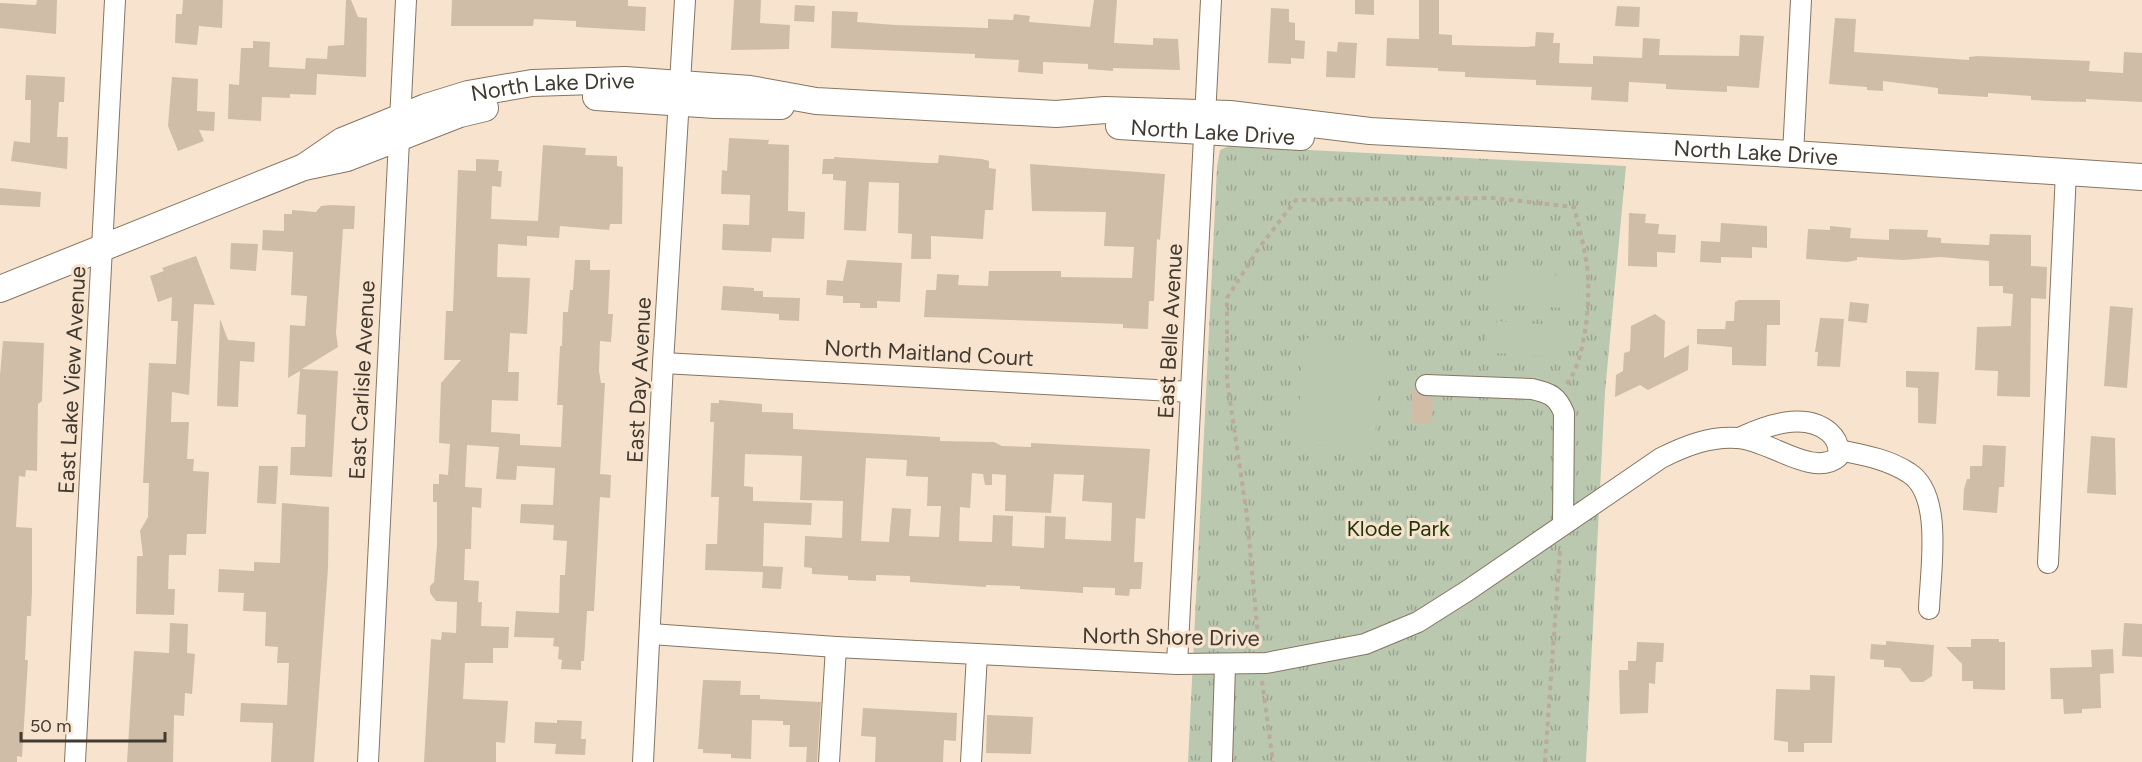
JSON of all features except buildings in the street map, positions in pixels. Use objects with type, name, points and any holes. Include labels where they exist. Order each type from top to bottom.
[{"type":"main road","name":"North Lake Drive","points":[[0,289],[304,167],[346,158],[399,128],[527,100],[587,96],[679,92],[780,92],[816,101],[1056,114],[1105,110],[1205,123],[1337,125],[1370,131],[1793,154],[2142,177]]},
{"type":"street","name":"East Lake View Avenue","points":[[75,762],[115,0]]},
{"type":"street","name":"East Carlisle Avenue","points":[[368,762],[406,0]]},
{"type":"street","name":"East Day Avenue","points":[[644,762],[663,363],[685,0]]},
{"type":"street","name":"East Belle Avenue","points":[[1177,664],[1211,0]]},
{"type":"street","points":[[1793,154],[1801,0]]},
{"type":"street","points":[[2048,563],[2066,172]]},
{"type":"street","name":"North Maitland Court","points":[[663,363],[1191,392]]},
{"type":"street","points":[[1426,386],[1532,389],[1554,396],[1559,400],[1564,413],[1563,524]]},
{"type":"street","name":"North Shore Drive","points":[[651,634],[836,647],[1177,664],[1226,666],[1260,663],[1365,644],[1418,622],[1661,458],[1696,442],[1739,438],[1777,424],[1809,423],[1822,427],[1832,434],[1839,450],[1838,457],[1831,462],[1814,465],[1768,445],[1739,438]]},
{"type":"street","points":[[1839,450],[1875,458],[1911,473],[1928,496],[1933,525],[1929,609]]},
{"type":"street","points":[[829,762],[836,647]]},
{"type":"street","points":[[971,762],[977,654]]},
{"type":"street","points":[[1222,762],[1226,666]]},
{"type":"path","points":[[1273,762],[1260,663],[1247,516],[1227,380],[1227,298],[1259,248],[1296,200],[1494,198],[1574,207],[1588,269],[1582,355],[1569,382],[1554,396]]},
{"type":"path","points":[[1545,762],[1563,524]]},
{"type":"green space","name":"Klode Park","points":[[1229,146],[1626,166],[1605,392],[1586,762],[1188,762],[1217,167],[1220,150]]},
{"type":"green space","points":[[1500,272],[1569,276],[1569,283],[1579,284],[1578,301],[1568,301],[1567,308],[1498,304],[1499,297],[1488,296],[1490,279],[1500,279]]},
{"type":"green space","points":[[1497,321],[1566,326],[1566,332],[1576,333],[1575,351],[1565,350],[1564,357],[1495,353],[1496,346],[1486,346],[1487,328],[1496,328]]},
{"type":"green space","points":[[1305,338],[1383,344],[1374,449],[1296,444]]}]
